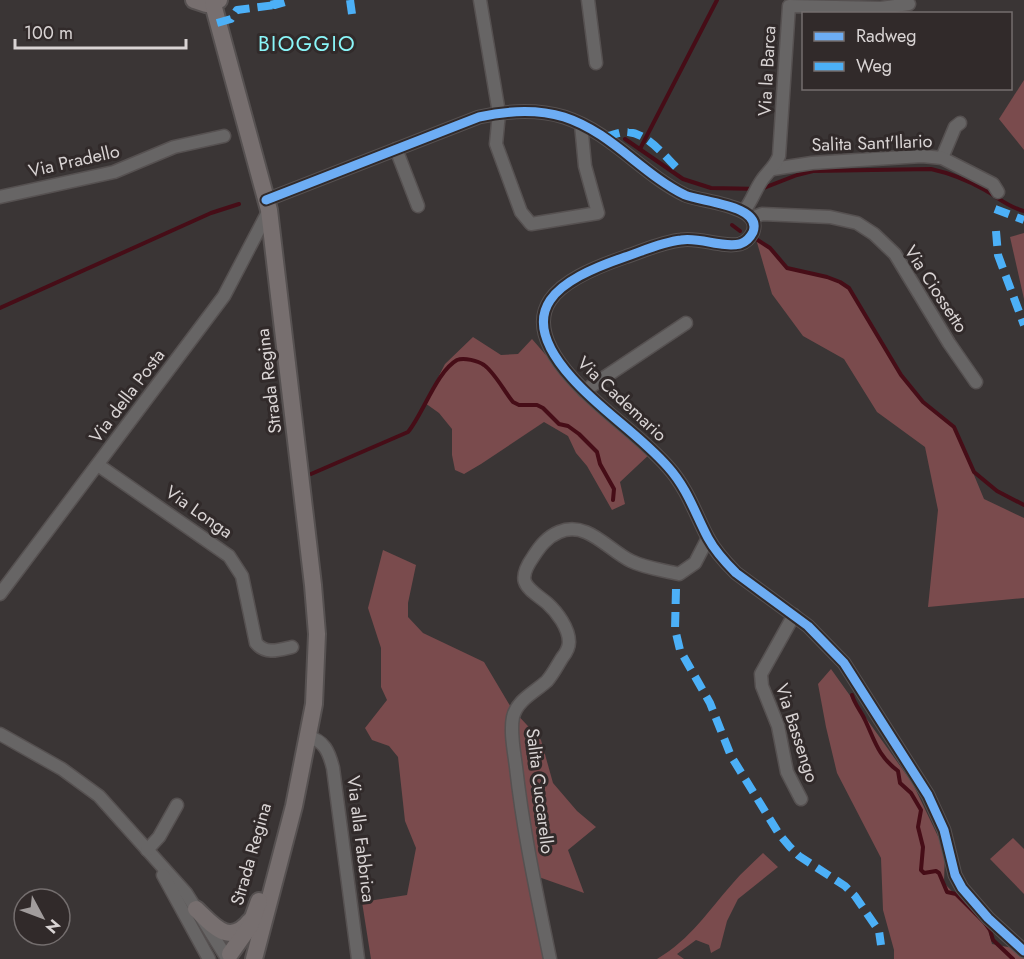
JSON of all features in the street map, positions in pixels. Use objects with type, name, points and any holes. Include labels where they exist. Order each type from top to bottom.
[{"type":"main road","points":[[194,0],[200,3],[216,2]]},
{"type":"main road","name":"Strada Regina","points":[[216,2],[267,205],[317,634],[316,688],[308,736],[294,806],[254,959]]},
{"type":"main road","name":"Strada Regina","points":[[225,957],[246,932],[255,913],[286,803],[302,760]]},
{"type":"main road","points":[[263,959],[292,842],[294,806]]},
{"type":"main road","points":[[196,909],[217,929],[230,933],[243,929],[255,913]]},
{"type":"street","points":[[480,0],[499,113],[496,144],[521,212],[531,224],[598,213],[585,166],[581,124]]},
{"type":"street","points":[[588,0],[596,63]]},
{"type":"street","name":"Via la Barca","points":[[748,214],[757,189],[773,169],[779,156],[789,6],[882,8],[909,4]]},
{"type":"street","points":[[267,205],[396,149],[479,117],[499,113],[541,112],[566,118],[601,135],[681,192],[701,201],[748,214]]},
{"type":"street","points":[[942,158],[955,128],[960,123]]},
{"type":"street","name":"Via Pradello","points":[[0,197],[114,172],[174,147],[224,136]]},
{"type":"street","points":[[396,149],[418,206]]},
{"type":"street","name":"Salita Sant'Ilario","points":[[773,169],[812,163],[922,156],[942,158],[993,184],[998,192]]},
{"type":"street","name":"Via della Posta","points":[[0,594],[224,296],[267,205]]},
{"type":"street","name":"Via Ciossetto","points":[[748,214],[830,217],[856,223],[874,234],[895,254],[949,343],[976,382]]},
{"type":"street","name":"Via Cademario","points":[[748,214],[754,226],[752,233],[743,242],[731,245],[689,239],[670,242],[594,268],[573,278],[557,293],[543,314],[542,329],[558,360],[584,391],[653,451],[675,475],[708,538],[736,573],[794,615],[819,636],[844,663],[919,779],[940,820],[955,875],[962,888],[988,918],[1024,951]]},
{"type":"street","points":[[584,391],[686,323]]},
{"type":"street","name":"Via Longa","points":[[98,465],[229,556],[242,576],[256,643],[267,651],[292,647]]},
{"type":"street","name":"Salita Cuccarello","points":[[550,959],[519,796],[513,716],[528,695],[547,680],[567,651],[569,641],[561,620],[548,604],[530,591],[524,575],[528,564],[549,537],[577,528],[589,532],[617,554],[633,562],[679,574],[695,563],[708,538]]},
{"type":"street","name":"Via Bassengo","points":[[794,615],[761,674],[761,680],[763,692],[778,726],[787,772],[801,799]]},
{"type":"street","points":[[0,734],[62,769],[86,786],[115,812],[186,893],[225,957]]},
{"type":"street","name":"Via alla Fabbrica","points":[[308,736],[316,738],[326,747],[333,768],[358,959]]},
{"type":"street","points":[[147,850],[159,837],[177,805]]},
{"type":"street","points":[[156,860],[225,957]]},
{"type":"shaded area","points":[[1024,80],[1024,150],[999,119]]},
{"type":"shaded area","points":[[1024,233],[1024,299],[1010,237]]},
{"type":"shaded area","points":[[756,239],[770,248],[787,268],[827,277],[849,288],[901,375],[923,402],[954,427],[984,499],[1024,518],[1024,598],[928,607],[938,510],[925,447],[877,412],[844,359],[803,336],[772,294]]},
{"type":"shaded area","points":[[473,337],[501,355],[518,354],[532,339],[545,354],[563,367],[653,451],[620,482],[625,504],[612,510],[587,466],[576,453],[568,436],[544,422],[464,474],[455,470],[452,455],[452,429],[439,413],[425,403],[445,364]]},
{"type":"shaded area","points":[[383,550],[416,565],[408,603],[408,617],[423,633],[484,662],[512,709],[541,740],[553,783],[577,811],[596,827],[568,850],[584,893],[533,875],[548,959],[371,959],[362,902],[407,895],[416,848],[405,821],[398,757],[389,746],[372,740],[365,728],[387,700],[381,687],[381,648],[368,608]]},
{"type":"shaded area","points":[[831,669],[913,784],[945,851],[944,883],[988,929],[992,944],[1023,950],[1024,959],[894,959],[894,950],[883,910],[881,858],[837,773],[826,727],[818,684]]},
{"type":"shaded area","points":[[1013,838],[1024,849],[1024,894],[990,859]]},
{"type":"shaded area","points":[[763,853],[778,867],[738,899],[727,921],[720,948],[711,953],[709,945],[696,940],[677,954],[684,959],[657,959],[690,933],[736,879]]},
{"type":"waterway","points":[[640,149],[717,0]]},
{"type":"waterway","points":[[625,139],[683,179],[711,188],[761,189],[813,171],[931,169],[972,183],[1008,205],[1024,211]]},
{"type":"waterway","points":[[0,308],[211,213],[239,204]]},
{"type":"waterway","points":[[732,225],[740,231]]},
{"type":"waterway","points":[[756,239],[770,248],[787,268],[827,277],[849,288],[901,375],[923,402],[954,427],[974,472],[997,491],[1024,505]]},
{"type":"waterway","points":[[311,474],[408,432],[443,373],[457,360],[467,359],[488,368],[513,402],[519,405],[537,405],[559,424],[568,426],[579,434],[597,452],[600,464],[614,489],[613,500]]},
{"type":"waterway","points":[[852,695],[878,748],[886,760],[898,771],[900,783],[911,793],[921,810],[918,827],[923,847],[921,870],[924,873],[936,871],[939,873],[947,892],[956,894],[985,923],[993,940],[1013,959]]},
{"type":"marked path","points":[[274,0],[275,5],[292,0]]},
{"type":"marked path","points":[[350,0],[352,14]]},
{"type":"marked path","points":[[217,23],[231,19],[237,10],[275,5]]},
{"type":"marked path","points":[[605,137],[625,132],[643,137],[679,170]]},
{"type":"marked path","points":[[995,209],[1024,220]]},
{"type":"marked path","points":[[996,231],[998,255],[1024,325]]},
{"type":"marked path","points":[[676,589],[675,629],[680,650],[710,703],[731,756],[779,834],[799,856],[845,886],[855,896],[879,931],[881,945]]},
{"type":"cycle path","points":[[266,200],[479,117],[500,113],[532,112],[554,114],[581,124],[685,195],[729,206],[749,216],[754,223],[753,232],[748,240],[740,244],[726,245],[688,239],[674,241],[625,257],[580,276],[562,287],[550,300],[544,315],[545,333],[554,354],[572,378],[657,455],[675,475],[711,543],[724,561],[736,573],[808,626],[844,663],[928,795],[944,830],[955,875],[962,888],[988,918],[1024,951]]},
{"type":"district","name":"BIOGGIO","points":[[307,44]]}]
